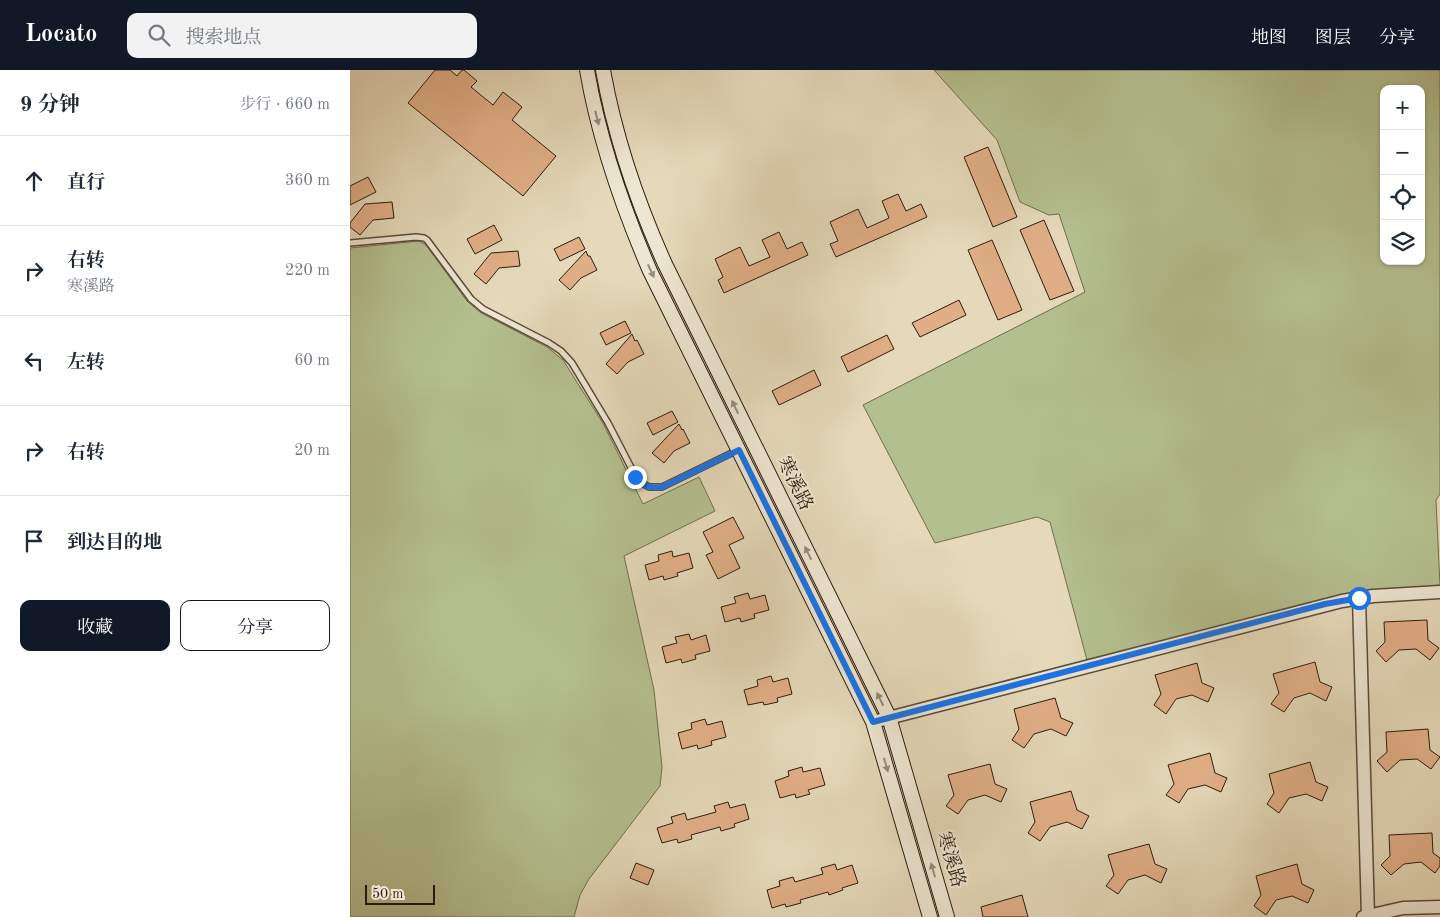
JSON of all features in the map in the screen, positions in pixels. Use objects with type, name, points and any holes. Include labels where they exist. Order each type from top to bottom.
[{"type":"main road","name":"寒溪路","points":[[587,70],[610,166],[624,207],[650,271],[873,722],[930,917]]},
{"type":"main road","name":"寒溪路","points":[[603,70],[612,113],[628,170],[639,202],[662,256],[889,717],[947,917]]},
{"type":"street","points":[[873,722],[1325,604],[1359,598],[1440,592]]},
{"type":"street","points":[[1359,598],[1365,916],[1403,908],[1440,907]]},
{"type":"lane","points":[[350,243],[416,237],[427,240],[476,304],[556,346],[567,357],[608,423],[635,477],[645,486],[653,488],[662,487],[739,450]]},
{"type":"green space","points":[[934,70],[1440,70],[1440,494],[1436,500],[1440,586],[1372,590],[1341,595],[1087,660],[1050,522],[1037,517],[935,543],[863,405],[1085,292],[1059,214],[1049,215],[1020,202],[997,140]]},
{"type":"green space","points":[[419,241],[426,245],[467,301],[481,313],[547,347],[563,360],[604,425],[643,504],[699,477],[715,511],[624,556],[654,690],[662,767],[660,786],[589,879],[580,895],[574,917],[350,917],[350,248]]},
{"type":"building","points":[[435,70],[450,70],[457,76],[464,70],[477,81],[471,87],[493,105],[503,92],[522,107],[512,120],[556,156],[523,196],[408,103]]},
{"type":"building","points":[[988,147],[1017,217],[993,227],[964,157]]},
{"type":"building","points":[[368,177],[376,192],[350,205],[350,186]]},
{"type":"building","points":[[898,194],[906,211],[921,204],[927,217],[836,257],[830,244],[838,241],[830,222],[858,209],[867,228],[889,218],[882,201]]},
{"type":"building","points":[[392,202],[394,218],[373,220],[360,235],[350,227],[350,223],[365,204]]},
{"type":"building","points":[[1044,220],[1074,291],[1050,300],[1020,230]]},
{"type":"building","points":[[494,225],[502,240],[475,254],[467,239]]},
{"type":"building","points":[[779,232],[787,249],[802,242],[808,255],[724,293],[718,280],[723,277],[715,259],[740,247],[749,266],[770,257],[762,240]]},
{"type":"building","points":[[579,237],[585,249],[560,261],[554,249]]},
{"type":"building","points":[[992,240],[1022,310],[998,320],[968,250]]},
{"type":"building","points":[[518,251],[520,266],[499,268],[486,284],[474,274],[491,253]]},
{"type":"building","points":[[586,251],[597,270],[581,278],[570,290],[559,280]]},
{"type":"building","points":[[959,300],[966,315],[920,337],[912,323]]},
{"type":"building","points":[[625,321],[631,333],[606,345],[600,333]]},
{"type":"building","points":[[632,334],[644,354],[628,362],[617,374],[606,364]]},
{"type":"building","points":[[887,335],[894,349],[848,372],[841,357]]},
{"type":"building","points":[[814,370],[821,385],[779,405],[772,391]]},
{"type":"building","points":[[672,411],[678,422],[653,435],[647,423]]},
{"type":"building","points":[[679,424],[690,443],[674,451],[664,463],[652,453]]},
{"type":"building","points":[[733,517],[744,538],[729,545],[740,568],[718,579],[706,555],[713,552],[703,532]]},
{"type":"building","points":[[672,551],[673,557],[689,553],[693,568],[677,573],[678,576],[664,580],[663,576],[649,580],[645,565],[659,561],[658,555]]},
{"type":"building","points":[[748,593],[750,599],[765,595],[769,610],[754,614],[755,618],[741,622],[740,618],[725,622],[721,607],[736,603],[734,597]]},
{"type":"building","points":[[1427,620],[1428,640],[1439,648],[1430,660],[1416,649],[1399,650],[1386,662],[1376,651],[1385,642],[1384,622]]},
{"type":"building","points":[[689,634],[691,640],[706,635],[710,651],[695,655],[696,659],[682,663],[681,659],[666,663],[662,647],[677,643],[675,637]]},
{"type":"building","points":[[1315,662],[1320,682],[1332,687],[1326,701],[1310,693],[1294,698],[1284,712],[1271,704],[1279,693],[1273,674]]},
{"type":"building","points":[[1197,663],[1202,683],[1214,688],[1208,702],[1192,695],[1176,699],[1166,714],[1154,705],[1161,694],[1155,675]]},
{"type":"building","points":[[771,676],[773,682],[788,678],[792,694],[777,698],[778,702],[764,705],[763,702],[748,705],[744,690],[758,686],[757,680]]},
{"type":"building","points":[[1055,698],[1061,718],[1073,723],[1066,736],[1051,729],[1034,734],[1024,748],[1012,740],[1019,729],[1014,709]]},
{"type":"building","points":[[705,719],[707,725],[722,721],[726,737],[711,741],[712,745],[698,749],[697,745],[682,749],[678,733],[692,729],[691,723]]},
{"type":"building","points":[[1428,729],[1430,750],[1440,757],[1431,769],[1417,759],[1400,760],[1387,772],[1377,761],[1387,752],[1386,732]]},
{"type":"building","points":[[1210,753],[1215,773],[1227,778],[1221,792],[1205,785],[1188,789],[1179,803],[1166,795],[1174,784],[1168,765]]},
{"type":"building","points":[[1310,762],[1316,782],[1328,787],[1322,801],[1306,794],[1289,798],[1279,813],[1267,804],[1274,793],[1269,774]]},
{"type":"building","points":[[990,764],[995,784],[1007,789],[1001,802],[985,795],[968,800],[958,814],[946,806],[954,795],[948,775]]},
{"type":"building","points":[[802,767],[803,772],[820,768],[825,785],[808,790],[810,794],[796,798],[795,794],[780,798],[775,781],[789,776],[788,771]]},
{"type":"building","points":[[1071,791],[1077,810],[1089,816],[1082,829],[1067,822],[1050,827],[1040,841],[1028,833],[1035,822],[1030,802]]},
{"type":"building","points":[[728,802],[730,808],[745,804],[749,819],[734,824],[735,827],[721,831],[720,827],[691,835],[692,839],[678,843],[677,839],[662,843],[657,828],[673,823],[671,817],[685,813],[687,820],[716,812],[714,806]]},
{"type":"building","points":[[1432,833],[1433,853],[1440,858],[1440,866],[1435,873],[1421,862],[1404,864],[1391,875],[1381,865],[1390,856],[1389,835]]},
{"type":"building","points":[[1149,844],[1155,864],[1167,869],[1161,883],[1145,875],[1128,880],[1118,894],[1106,886],[1114,875],[1108,855]]},
{"type":"building","points":[[636,863],[654,870],[648,885],[630,878]]},
{"type":"building","points":[[835,864],[837,870],[852,865],[858,883],[829,895],[828,892],[800,900],[801,903],[786,907],[785,904],[772,908],[767,890],[780,886],[779,881],[793,877],[795,882],[823,874],[821,868]]},
{"type":"building","points":[[1297,864],[1302,884],[1314,890],[1308,903],[1292,896],[1276,900],[1266,915],[1254,906],[1261,895],[1256,876]]},
{"type":"building","points":[[1022,895],[1028,917],[983,917],[981,907]]},
{"type":"route","points":[[635,477],[641,484],[649,488],[662,487],[739,450],[873,722],[1325,604],[1359,598]]}]
